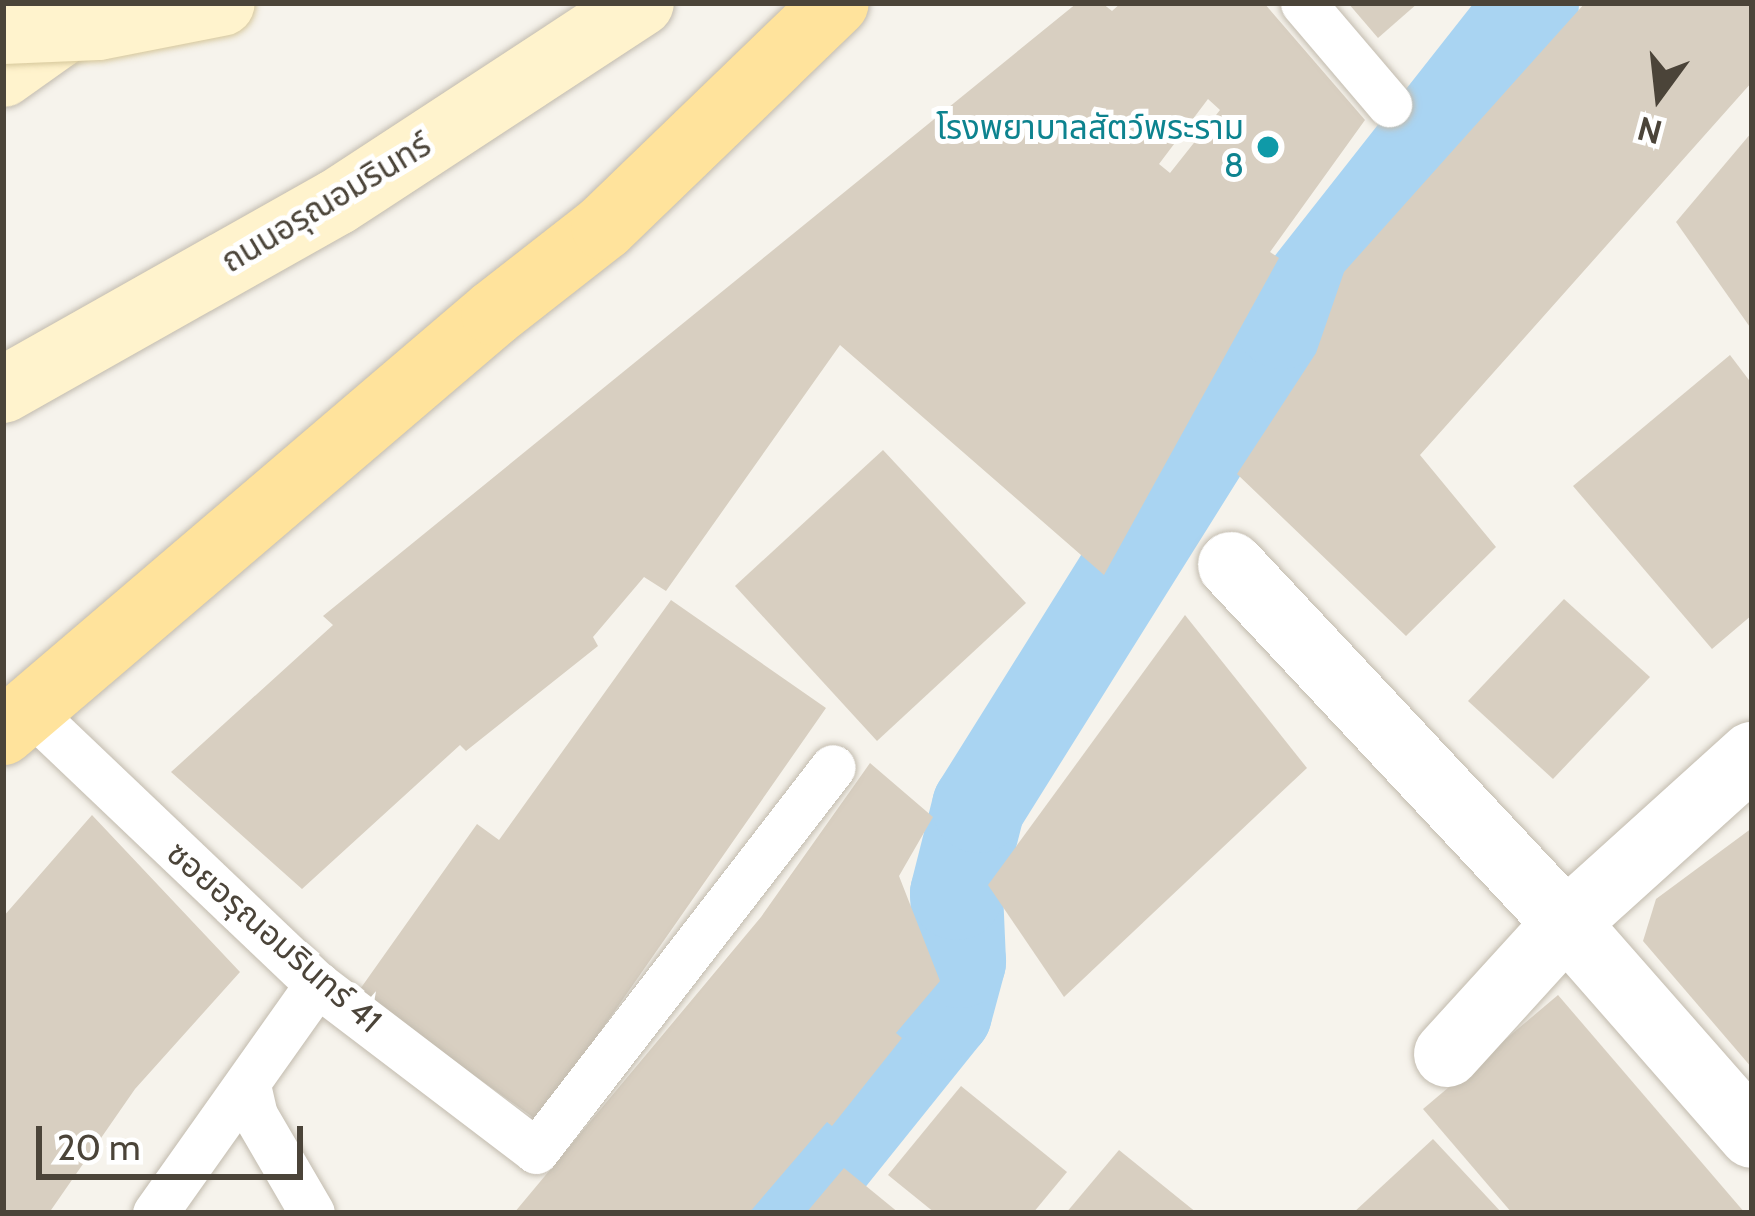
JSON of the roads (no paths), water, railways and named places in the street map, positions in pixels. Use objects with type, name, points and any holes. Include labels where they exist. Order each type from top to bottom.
[{"type":"main road","points":[[3,74],[102,3]]},
{"type":"main road","points":[[3,31],[98,27],[222,3]]},
{"type":"main road","name":"ถนนอรุณอมรินทร์","points":[[3,390],[337,202],[640,3]]},
{"type":"main road","points":[[15,719],[604,226],[836,3]]},
{"type":"street","points":[[1231,565],[1566,923],[1752,1135]]},
{"type":"street","points":[[1447,1054],[1566,923],[1752,755]]},
{"type":"lane","points":[[1303,3],[1389,104]]},
{"type":"lane","name":"ซอยอรุณอมรินทร์ 41","points":[[15,719],[317,984],[536,1151],[833,767]]},
{"type":"lane","points":[[155,1213],[317,984]]},
{"type":"lane","points":[[248,1084],[255,1115],[312,1213]]},
{"type":"waterway","points":[[784,1213],[945,1013],[959,961],[956,893],[978,806],[1281,322],[1532,3]]},
{"type":"place","name":"โรงพยาบาลสัตว์พระราม 8","points":[[1268,147]]}]
